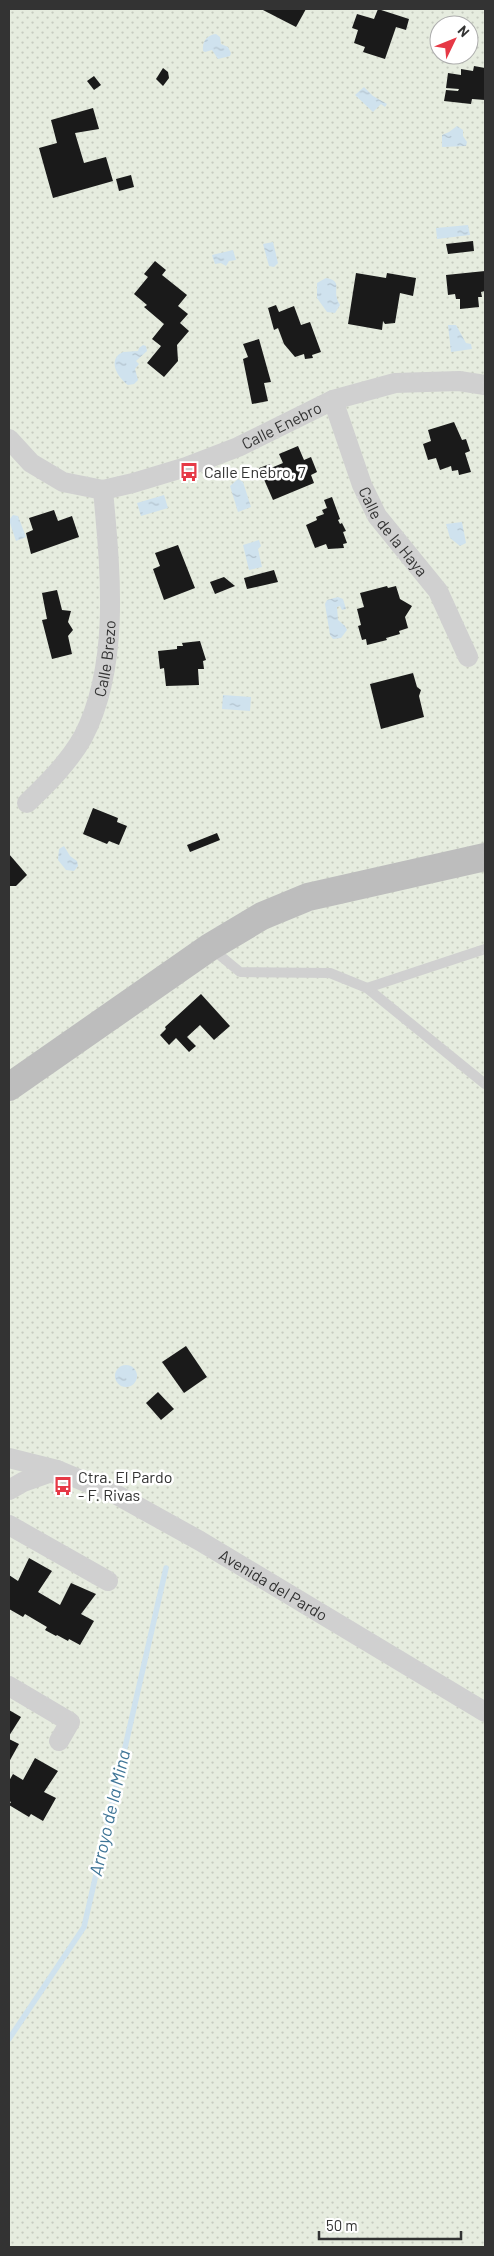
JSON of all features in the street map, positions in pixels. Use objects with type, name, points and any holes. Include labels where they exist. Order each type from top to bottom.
[{"type":"main road","points":[[9,1087],[210,947],[262,916],[308,897],[485,858]]},
{"type":"street","name":"Calle Enebro","points":[[9,438],[31,463],[63,482],[103,490],[133,483],[203,461],[238,447],[333,400],[395,383],[460,381],[485,385]]},
{"type":"street","name":"Calle de la Haya","points":[[333,400],[362,485],[377,516],[438,591],[468,657]]},
{"type":"street","name":"Calle Brezo","points":[[27,803],[53,779],[83,737],[101,692],[109,653],[108,549],[103,490]]},
{"type":"street","name":"Avenida del Pardo","points":[[9,1458],[56,1470],[117,1494],[200,1541],[485,1712]]},
{"type":"street","points":[[9,1490],[23,1482],[56,1470]]},
{"type":"street","points":[[9,1525],[108,1581]]},
{"type":"street","points":[[9,1686],[70,1722],[59,1742]]},
{"type":"lane","points":[[210,947],[240,972],[330,973],[367,988],[485,1084]]},
{"type":"lane","points":[[367,988],[485,949]]},
{"type":"shaded area","points":[[9,9],[485,9],[485,2247],[9,2247]]},
{"type":"water","points":[[216,34],[220,37],[221,44],[228,47],[231,53],[230,56],[218,59],[212,50],[203,51],[203,44],[206,39]]},
{"type":"water","points":[[364,87],[373,96],[387,104],[385,107],[381,104],[373,112],[355,95]]},
{"type":"water","points":[[457,126],[463,130],[463,136],[467,142],[466,146],[442,147],[442,135]]},
{"type":"water","points":[[468,225],[470,235],[437,239],[436,228]]},
{"type":"water","points":[[273,242],[278,263],[274,267],[269,266],[263,244]]},
{"type":"water","points":[[233,250],[236,260],[229,261],[226,266],[221,263],[215,264],[212,255]]},
{"type":"water","points":[[326,278],[336,283],[336,294],[340,305],[335,313],[327,312],[317,298],[317,283]]},
{"type":"water","points":[[448,325],[456,325],[466,343],[471,344],[472,349],[451,352]]},
{"type":"water","points":[[143,345],[146,346],[147,351],[136,361],[139,364],[135,369],[138,380],[134,384],[128,385],[117,373],[115,359],[123,352],[138,351]]},
{"type":"water","points":[[238,479],[243,482],[251,507],[238,512],[230,486]]},
{"type":"water","points":[[164,495],[168,508],[141,516],[137,503]]},
{"type":"water","points":[[13,515],[18,516],[26,537],[16,541],[9,520]]},
{"type":"water","points":[[462,522],[466,543],[460,546],[450,538],[446,524]]},
{"type":"water","points":[[259,540],[261,546],[258,549],[262,567],[249,570],[243,545]]},
{"type":"water","points":[[338,597],[343,599],[346,609],[342,610],[340,606],[337,607],[338,620],[347,630],[341,638],[333,639],[330,635],[325,604],[327,600]]},
{"type":"water","points":[[223,695],[251,697],[250,711],[222,709]]},
{"type":"water","points":[[64,846],[70,856],[77,861],[78,866],[74,871],[66,870],[58,860],[59,849]]},
{"type":"water","points":[[126,1365],[134,1368],[137,1376],[134,1384],[126,1387],[118,1384],[115,1376],[118,1368]]},
{"type":"building","points":[[261,9],[306,9],[296,27]]},
{"type":"building","points":[[378,9],[409,19],[406,30],[396,27],[385,59],[363,52],[365,47],[354,43],[358,30],[352,28],[357,14],[374,19]]},
{"type":"building","points":[[474,66],[485,68],[485,100],[472,99],[471,104],[444,101],[446,90],[458,91],[459,89],[446,88],[448,73],[461,75],[461,69],[473,71]]},
{"type":"building","points":[[163,68],[168,72],[169,78],[163,86],[156,79]]},
{"type":"building","points":[[94,76],[101,85],[94,90],[87,81]]},
{"type":"building","points":[[93,108],[99,129],[75,133],[84,163],[106,157],[113,181],[53,198],[39,148],[57,143],[51,120]]},
{"type":"building","points":[[131,175],[134,187],[119,191],[116,179]]},
{"type":"building","points":[[473,241],[474,251],[448,254],[446,244]]},
{"type":"building","points":[[155,261],[166,270],[162,275],[187,295],[178,306],[188,314],[180,323],[189,331],[177,345],[178,361],[164,377],[147,363],[161,346],[152,339],[164,324],[144,307],[147,305],[134,294],[148,277],[144,274]]},
{"type":"building","points":[[485,271],[485,291],[481,292],[482,297],[478,297],[479,307],[460,309],[460,299],[456,299],[455,294],[448,295],[446,275]]},
{"type":"building","points":[[356,273],[386,278],[387,273],[416,278],[413,296],[400,293],[395,323],[385,324],[383,321],[382,330],[348,324]]},
{"type":"building","points":[[276,305],[279,312],[294,306],[301,325],[310,322],[321,352],[312,355],[313,358],[305,359],[304,354],[295,357],[284,344],[278,328],[274,330],[268,308]]},
{"type":"building","points":[[259,339],[271,382],[264,383],[268,401],[252,404],[243,359],[248,357],[243,344]]},
{"type":"building","points":[[454,422],[462,440],[466,439],[470,451],[465,453],[471,472],[459,475],[458,470],[452,471],[451,466],[440,470],[436,458],[428,460],[423,444],[431,441],[428,430]]},
{"type":"building","points":[[298,446],[304,460],[311,457],[317,472],[311,475],[314,483],[273,500],[259,468],[270,464],[271,468],[283,463],[279,454]]},
{"type":"building","points":[[332,497],[340,519],[338,520],[346,531],[343,532],[347,543],[343,544],[344,548],[328,549],[326,544],[315,548],[306,525],[317,520],[316,517],[324,514],[322,510],[327,508],[324,500]]},
{"type":"building","points":[[54,510],[58,521],[72,516],[79,537],[31,554],[26,533],[33,530],[29,518]]},
{"type":"building","points":[[178,545],[195,588],[164,600],[153,569],[160,566],[155,553]]},
{"type":"building","points":[[274,570],[278,582],[247,589],[244,578]]},
{"type":"building","points":[[224,577],[235,586],[215,594],[210,582]]},
{"type":"building","points":[[387,586],[388,588],[396,586],[400,599],[412,606],[405,617],[408,628],[399,631],[400,634],[386,638],[387,640],[367,645],[366,639],[362,640],[358,626],[361,625],[357,609],[364,607],[360,593]]},
{"type":"building","points":[[57,590],[62,610],[71,611],[68,622],[73,630],[68,636],[72,654],[52,659],[42,620],[47,619],[42,593]]},
{"type":"building","points":[[200,641],[206,660],[203,661],[204,669],[198,669],[199,685],[166,686],[164,668],[160,669],[158,651],[177,649],[177,646],[183,646],[182,643]]},
{"type":"building","points":[[413,673],[417,687],[421,690],[419,696],[424,717],[381,729],[370,684]]},
{"type":"building","points":[[93,808],[118,818],[117,822],[127,826],[119,845],[109,841],[107,844],[83,834]]},
{"type":"building","points":[[217,833],[220,840],[190,852],[187,845]]},
{"type":"building","points":[[9,854],[27,875],[16,886],[9,886]]},
{"type":"building","points":[[201,994],[230,1026],[214,1040],[200,1025],[187,1037],[196,1046],[189,1052],[176,1038],[169,1045],[160,1035],[166,1029],[165,1027]]},
{"type":"building","points":[[186,1346],[207,1377],[184,1393],[162,1362]]},
{"type":"building","points":[[158,1392],[174,1409],[161,1420],[146,1403]]},
{"type":"building","points":[[29,1558],[52,1571],[38,1592],[60,1605],[71,1583],[96,1594],[81,1614],[94,1621],[80,1645],[69,1639],[68,1641],[56,1636],[45,1630],[47,1627],[25,1614],[23,1617],[9,1609],[9,1575],[18,1581]]},
{"type":"building","points":[[9,1710],[21,1717],[9,1736]]},
{"type":"building","points":[[9,1739],[19,1744],[9,1762]]},
{"type":"building","points":[[35,1758],[58,1771],[44,1792],[56,1798],[43,1821],[31,1814],[29,1817],[9,1805],[11,1802],[9,1801],[9,1781],[13,1774],[23,1780]]},
{"type":"waterway","name":"Arroyo de la Mina","points":[[9,2039],[84,1927],[166,1568]]},
{"type":"place","name":"Calle Enebro, 7","points":[[189,472]]},
{"type":"place","name":"Ctra. El Pardo - F. Rivas","points":[[63,1486]]}]
